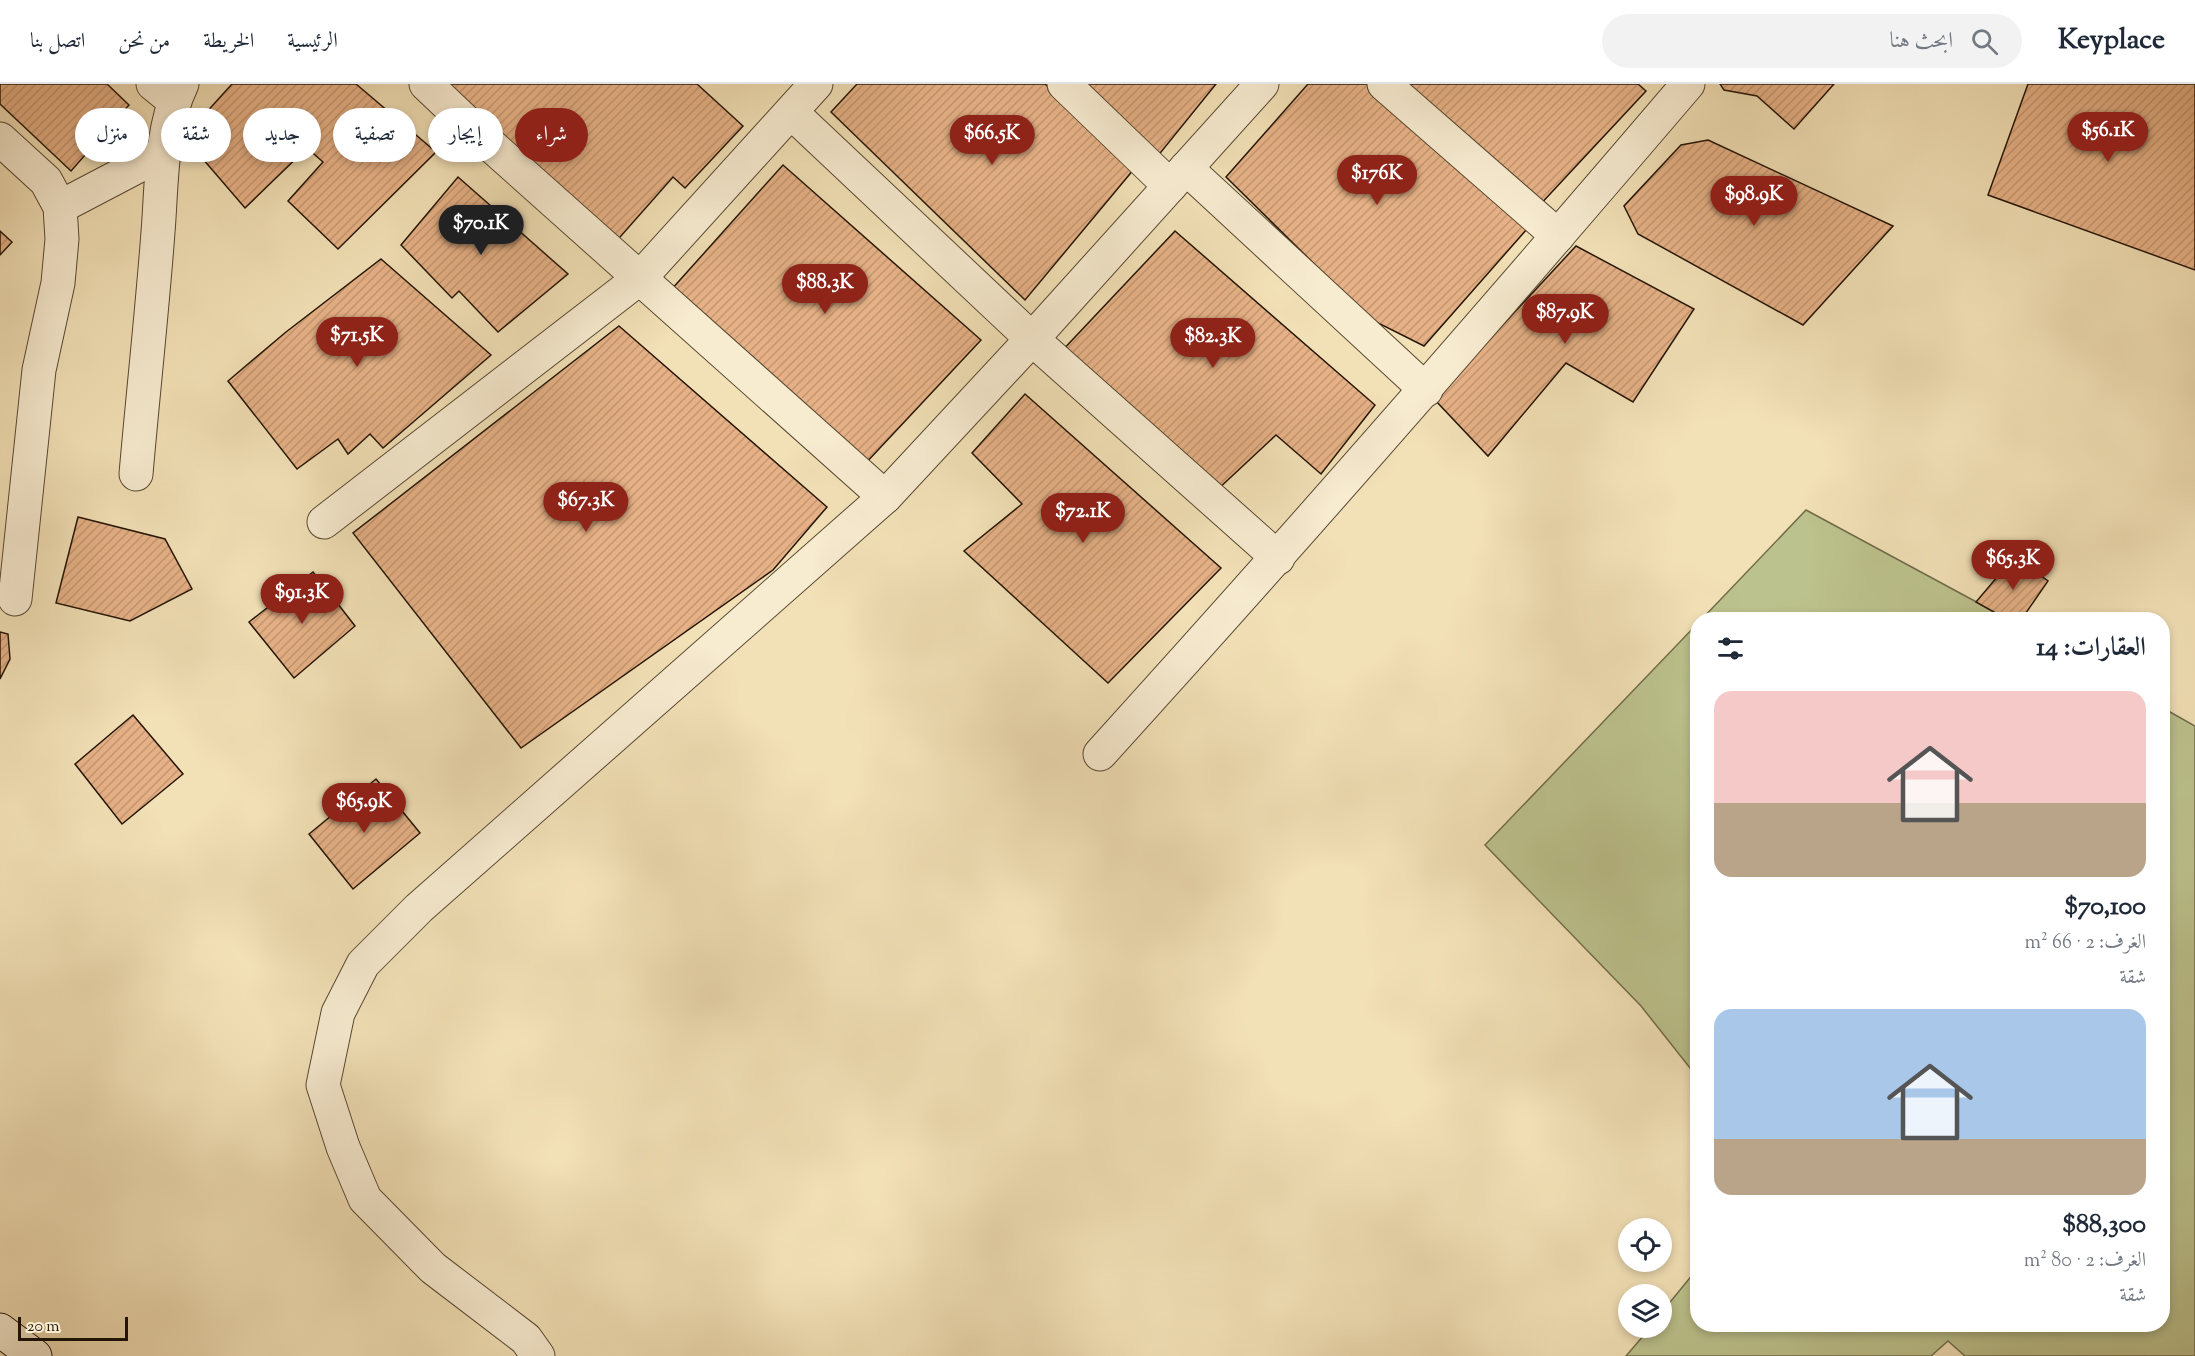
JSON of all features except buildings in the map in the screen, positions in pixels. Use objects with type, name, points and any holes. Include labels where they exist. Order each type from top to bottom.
[{"type":"street","points":[[426,84],[486,141],[885,497]]},
{"type":"street","points":[[324,522],[640,278],[816,84]]},
{"type":"street","points":[[1064,84],[1178,177],[1425,390]]},
{"type":"street","points":[[538,1356],[526,1339],[433,1268],[365,1199],[343,1147],[323,1084],[338,1013],[363,964],[419,908],[885,497],[1032,339],[1262,84]]},
{"type":"street","points":[[1384,84],[1558,236]]},
{"type":"street","points":[[1100,754],[1278,558],[1688,84]]},
{"type":"street","points":[[168,108],[170,90]]},
{"type":"street","points":[[791,112],[1032,339],[1278,558]]},
{"type":"street","points":[[0,139],[46,181],[60,207],[62,239],[58,283],[39,370],[15,600]]},
{"type":"street","points":[[60,207],[161,154]]},
{"type":"street","points":[[136,474],[162,162]]},
{"type":"street","points":[[0,1330],[35,1356]]},
{"type":"green space","points":[[1806,510],[1995,612],[1709,612]]},
{"type":"green space","points":[[1690,631],[1690,1068],[1641,1006],[1485,845]]},
{"type":"green space","points":[[2170,712],[2195,726],[2195,1356],[1965,1356],[1948,1341],[1931,1356],[1626,1356],[1641,1338],[1672,1338],[1672,1300],[1690,1278],[1690,1332],[2170,1332]]}]
